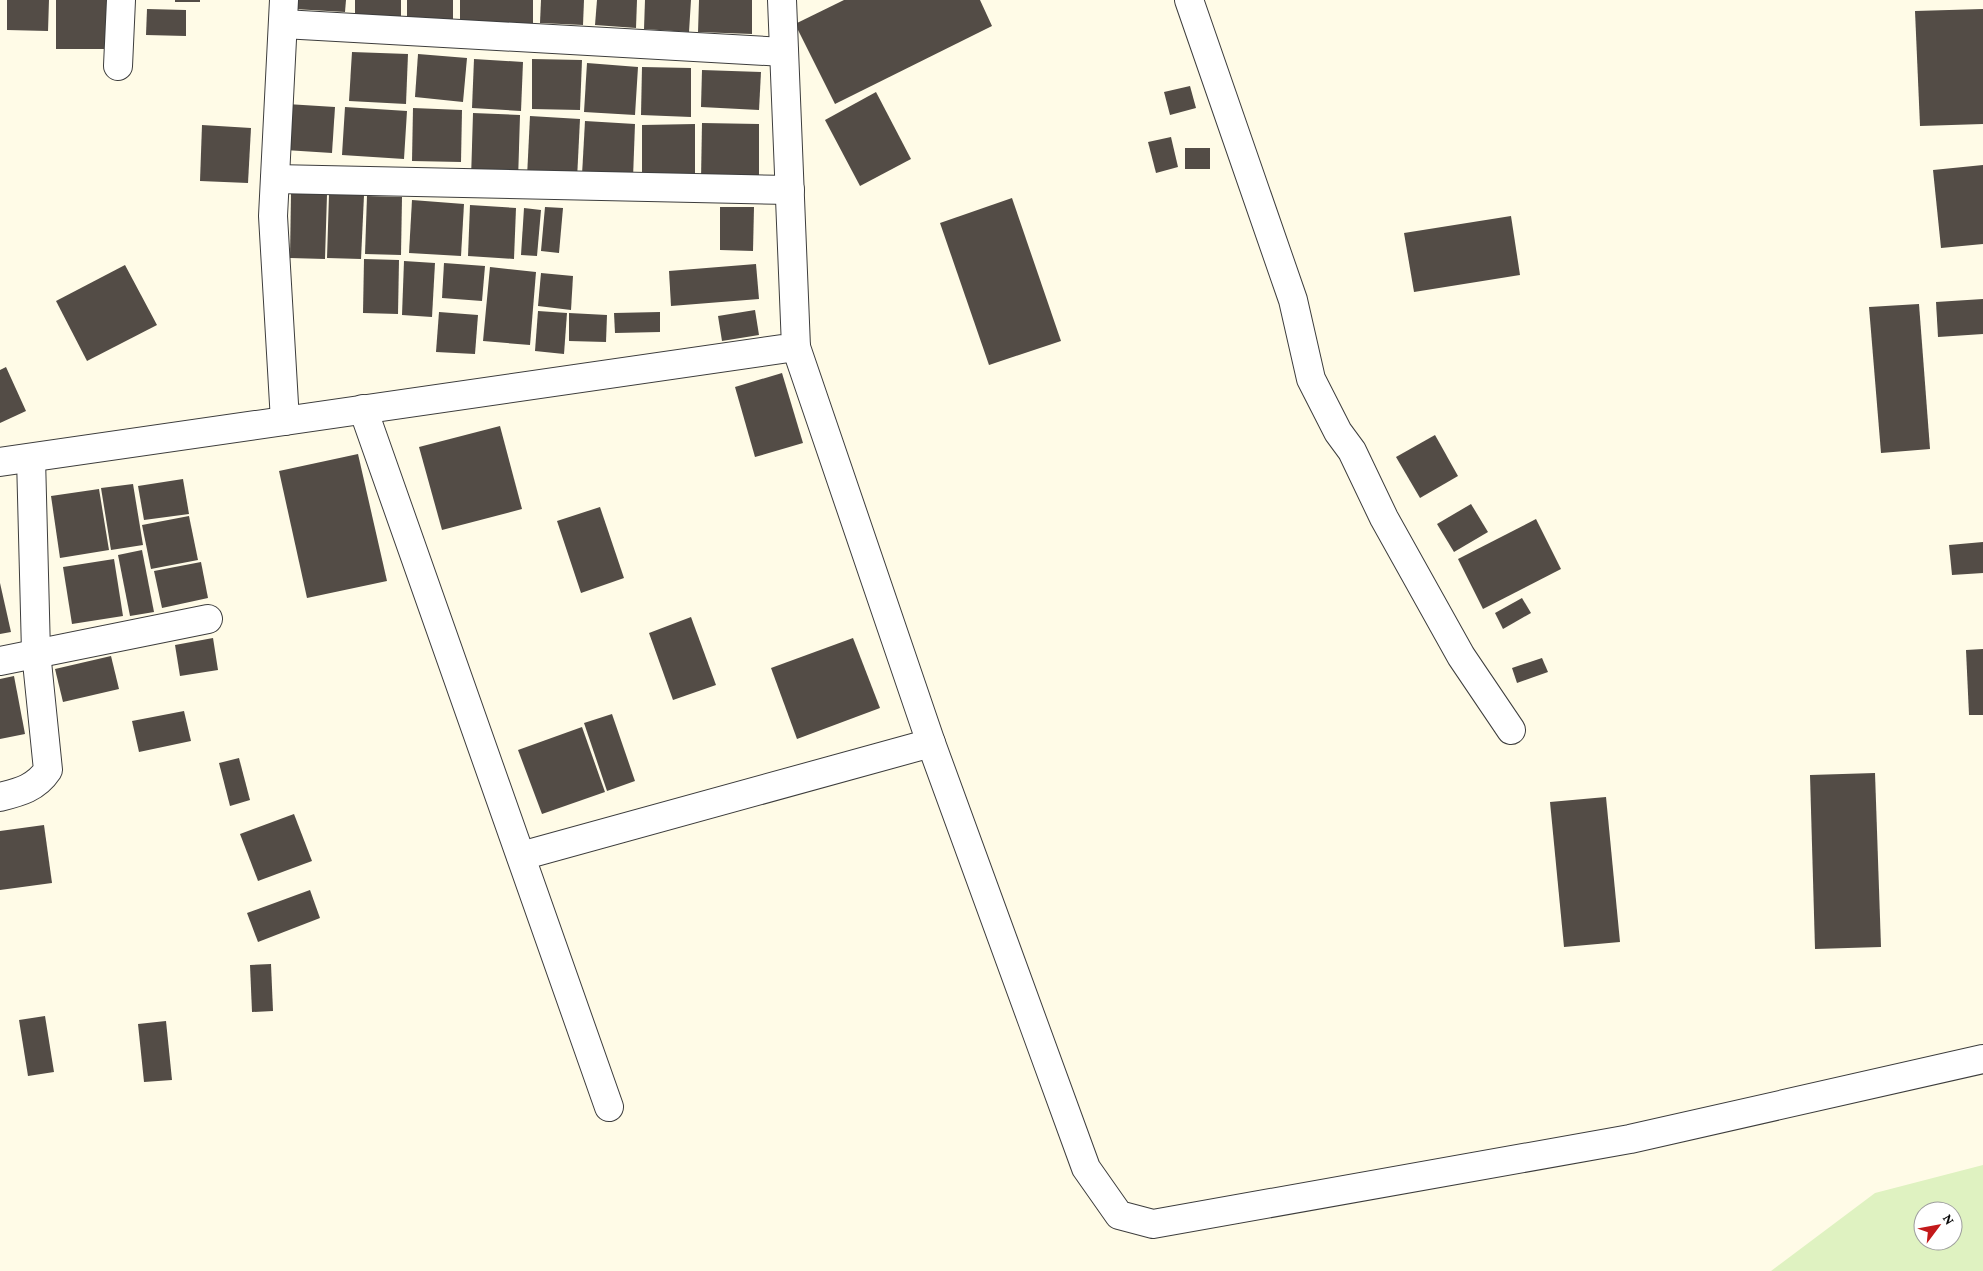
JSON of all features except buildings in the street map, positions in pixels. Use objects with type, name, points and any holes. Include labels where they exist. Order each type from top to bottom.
[{"type":"street","points":[[118,66],[121,0]]},
{"type":"street","points":[[782,0],[796,347],[931,744],[1086,1168],[1119,1215],[1153,1224],[1630,1139],[1983,1060]]},
{"type":"street","points":[[1189,0],[1293,300],[1311,378],[1338,432],[1352,450],[1384,518],[1461,656],[1511,730]]},
{"type":"street","points":[[285,421],[273,216],[283,12],[784,52]]},
{"type":"street","points":[[275,179],[790,190]]},
{"type":"street","points":[[0,462],[796,347]]},
{"type":"street","points":[[363,409],[610,1107]]},
{"type":"street","points":[[0,797],[20,792],[42,780],[48,770],[36,652],[31,458]]},
{"type":"street","points":[[0,661],[36,652],[208,619]]},
{"type":"street","points":[[521,856],[931,744]]},
{"type":"green space","points":[[1983,1165],[1983,1271],[1771,1271],[1875,1193]]}]
